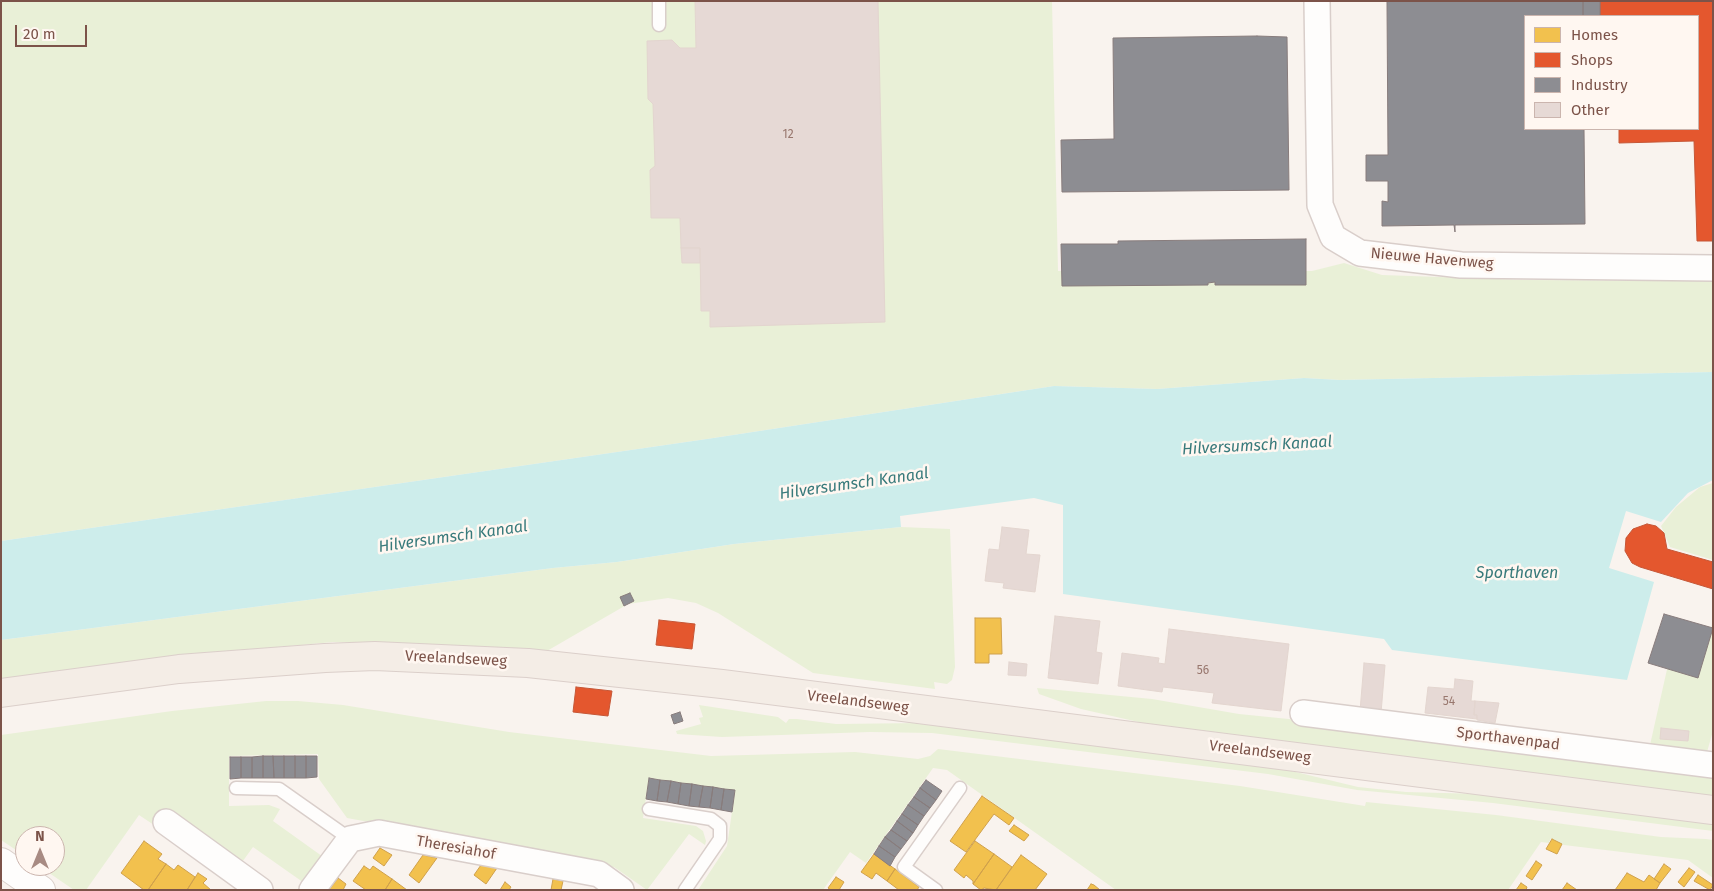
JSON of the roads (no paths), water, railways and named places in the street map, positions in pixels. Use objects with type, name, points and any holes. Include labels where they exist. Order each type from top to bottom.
[{"type":"main road","name":"Vreelandseweg","points":[[1,693],[179,669],[325,658],[375,656],[528,663],[722,684],[1713,810]]},
{"type":"street","name":"Nieuwe Havenweg","points":[[1317,1],[1320,205],[1333,237],[1360,253],[1461,265],[1713,268]]},
{"type":"street","name":"Sporthavenpad","points":[[1303,713],[1713,765]]},
{"type":"street","points":[[166,822],[260,890]]},
{"type":"street","name":"Theresiahof","points":[[350,839],[379,833],[598,874],[621,890]]},
{"type":"street","points":[[312,890],[350,839]]},
{"type":"street","points":[[1,862],[41,890]]},
{"type":"lane","points":[[659,1],[659,25]]},
{"type":"lane","points":[[236,788],[279,789],[350,839]]},
{"type":"lane","points":[[936,890],[904,867],[960,788]]},
{"type":"lane","points":[[648,809],[711,819],[720,826],[720,838],[685,890]]},
{"type":"water","points":[[1713,372],[1713,480],[1688,493],[1661,522],[1626,511],[1609,568],[1654,582],[1627,680],[1392,650],[1384,639],[1063,594],[1063,505],[1034,498],[900,516],[901,527],[734,544],[617,562],[553,568],[1,640],[1,541],[707,439],[1054,386],[1157,389],[1304,378],[1340,380]]},
{"type":"water label","name":"Hilversumsch Kanaal","points":[[1257,446]]},
{"type":"water label","name":"Hilversumsch Kanaal","points":[[854,484]]},
{"type":"water label","name":"Hilversumsch Kanaal","points":[[453,537]]},
{"type":"water label","name":"Sporthaven","points":[[1517,574]]}]
